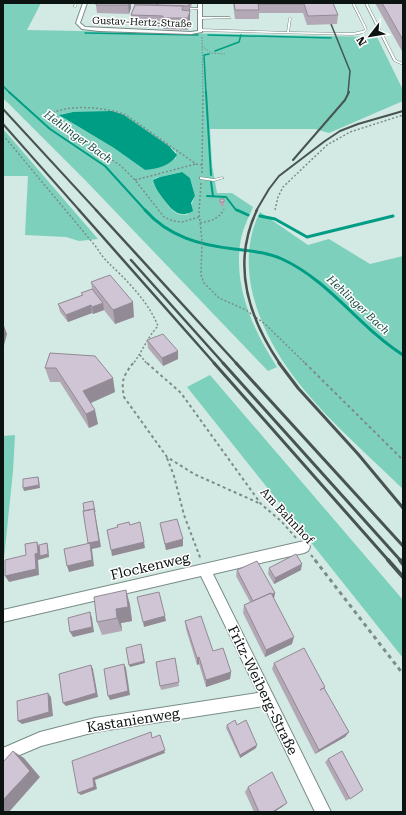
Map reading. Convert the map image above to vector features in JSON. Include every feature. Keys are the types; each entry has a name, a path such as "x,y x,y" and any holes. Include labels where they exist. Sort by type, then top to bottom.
{"street":[{"name":"Gustav-Hertz-Straße","path":"85,3 78,20 80,26 84,28 98,30 200,31 200,3"},
{"name":"Flockenweg","path":"3,616 304,547"},
{"name":"Fritz-Weiberg-Straße","path":"204,569 322,812"},
{"name":"Kastanienweg","path":"3,755 40,739 95,725 267,699"}],"lane":[{"path":"75,7 76,3"},
{"path":"200,31 353,34 363,32 366,30 365,27 353,3"},
{"path":"366,3 395,60 403,64"},
{"path":"179,8 200,9"},
{"path":"200,18 230,18"},
{"path":"288,32 290,18"},
{"path":"201,178 222,178"}],"path":[{"path":"200,31 202,46 203,110 199,217 202,240 201,275 204,283 211,291 228,303 249,312 265,324 403,460"},
{"path":"202,46 211,53 225,54"},
{"path":"196,164 122,112 108,109 68,109 55,110 47,116 51,122 84,140 112,159 135,180 164,217 170,220 183,222 199,217"},
{"path":"275,210 278,197 283,187 327,146 350,132 403,115"},
{"path":"3,135 104,258 120,274 155,317 158,326 149,336 140,355 123,376 122,386 124,396 132,409 167,457 174,476 184,515 204,569"},
{"path":"135,180 196,164 202,165"},
{"path":"200,223 217,219 222,214 224,209"},
{"name":"Am Bahnhof","path":"140,355 148,365 181,393 261,504 280,521 304,547 403,674"},
{"path":"167,457 194,474 261,504"}],"shaded area":[{"path":"3,3 41,3 27,30 377,37 403,90 403,101 329,133 315,129 210,129 212,165 217,193 232,193 253,207 241,240 239,261 240,277 243,293 254,324 277,367 268,371 87,182 3,98","holes":["73,112 124,115 169,146 176,152 176,158 169,163 145,170 114,148 67,120 61,114","181,172 190,178 195,196 187,215 174,212 159,194 153,180"]},
{"path":"112,111 124,115 169,146 177,155 171,162 163,166 145,170 114,148 59,115 73,112"},
{"path":"3,128 98,239 79,241 66,237 25,235 28,176 3,176"},
{"path":"182,172 190,178 195,196 191,203 193,211 180,214 173,210 164,200 157,190 153,180"},
{"path":"260,212 308,245 329,239 370,264 403,256 403,489 314,401 294,377 277,352 263,325 253,295 249,274 250,242 252,232"},
{"path":"210,375 403,600 403,658 187,387"},
{"path":"15,435 13,471 3,568 3,436"}],"building":[{"path":"96,3 129,3 128,5 96,5"},
{"path":"158,3 189,3 189,6 157,5"},
{"path":"234,3 333,3 338,15 308,16 304,4 258,4 259,10 235,10"},
{"path":"382,3 403,3 403,40"},
{"path":"135,5 183,6 182,10 190,11 188,18 163,18 163,16 131,15"},
{"path":"220,199 224,199 224,202 220,202"},
{"path":"110,275 133,302 113,310 91,282"},
{"path":"92,289 103,303 92,307 91,305 66,315 58,304 83,295 81,293"},
{"path":"163,334 178,351 162,358 147,340"},
{"path":"50,353 95,356 113,378 83,391 95,410 86,414 56,368 45,368"},
{"path":"38,477 39,485 23,488 23,479"},
{"path":"93,501 95,512 94,509 84,511 83,503"},
{"path":"94,509 99,541 88,543 83,511"},
{"path":"177,519 183,539 165,544 160,523"},
{"path":"129,522 130,525 140,522 144,542 111,550 107,530 118,527 117,525"},
{"path":"37,542 38,553 35,554 36,569 5,576 5,560 26,555 25,544"},
{"path":"47,543 48,554 40,556 39,545"},
{"path":"90,543 92,560 67,566 64,549"},
{"path":"296,554 302,564 275,578 269,568"},
{"path":"257,561 275,593 271,593 253,601 237,570"},
{"path":"126,590 128,607 116,609 117,618 97,622 94,597"},
{"path":"159,592 165,616 143,622 137,597"},
{"path":"271,593 294,637 266,650 244,605"},
{"path":"90,612 92,627 70,632 68,618"},
{"path":"201,616 213,651 223,648 231,672 206,680 185,621"},
{"path":"141,644 144,661 129,665 126,648"},
{"path":"304,648 325,687 320,690 324,688 349,732 319,750 274,663"},
{"path":"175,658 179,682 160,686 156,662"},
{"path":"124,664 128,691 108,696 104,669"},
{"path":"91,665 96,693 63,703 59,674"},
{"path":"48,693 49,712 18,721 17,701"},
{"path":"235,720 237,725 246,720 257,745 240,755 227,725"},
{"path":"151,732 152,738 160,735 165,750 93,778 94,787 78,793 72,761"},
{"path":"13,751 30,771 3,800 3,762"},
{"path":"342,751 363,790 350,799 328,759"},
{"path":"272,772 287,803 272,812 259,812 248,787"}],"waterway":[{"path":"85,33 198,35"},
{"path":"208,35 241,36"},
{"path":"215,51 239,42 241,36"},
{"path":"241,36 331,38"},
{"path":"206,93 204,55 209,54"},
{"name":"Hehlinger Bach","path":"3,86 9,92"},
{"name":"Hehlinger Bach","path":"9,92 50,129 105,166 146,211"},
{"path":"206,92 211,175"},
{"path":"211,182 213,196"},
{"path":"207,196 226,197 236,210 239,211"},
{"path":"237,210 248,215"},
{"name":"Hehlinger Bach","path":"146,211 164,227 186,238 209,245 271,255 299,268 315,279 387,344 403,355"},
{"path":"260,216 275,219 307,237 393,216"}],"railway":[{"path":"331,24 350,71 348,93"},
{"path":"293,160 345,100 349,92"},
{"path":"3,109 97,211"},
{"path":"256,211 269,189 279,176 325,141 340,131 358,124 403,111"},
{"path":"3,124 80,211"},
{"path":"79,210 215,364"},
{"path":"96,210 237,364"},
{"path":"257,210 249,230 245,250 244,270 247,290 259,328 280,364"},
{"path":"131,260 224,364"},
{"path":"214,363 389,561"},
{"path":"223,363 401,561"},
{"path":"236,363 403,546"},
{"path":"279,363 298,388 358,454 403,508"},
{"path":"388,560 403,577"},
{"path":"400,560 403,564"}]}
